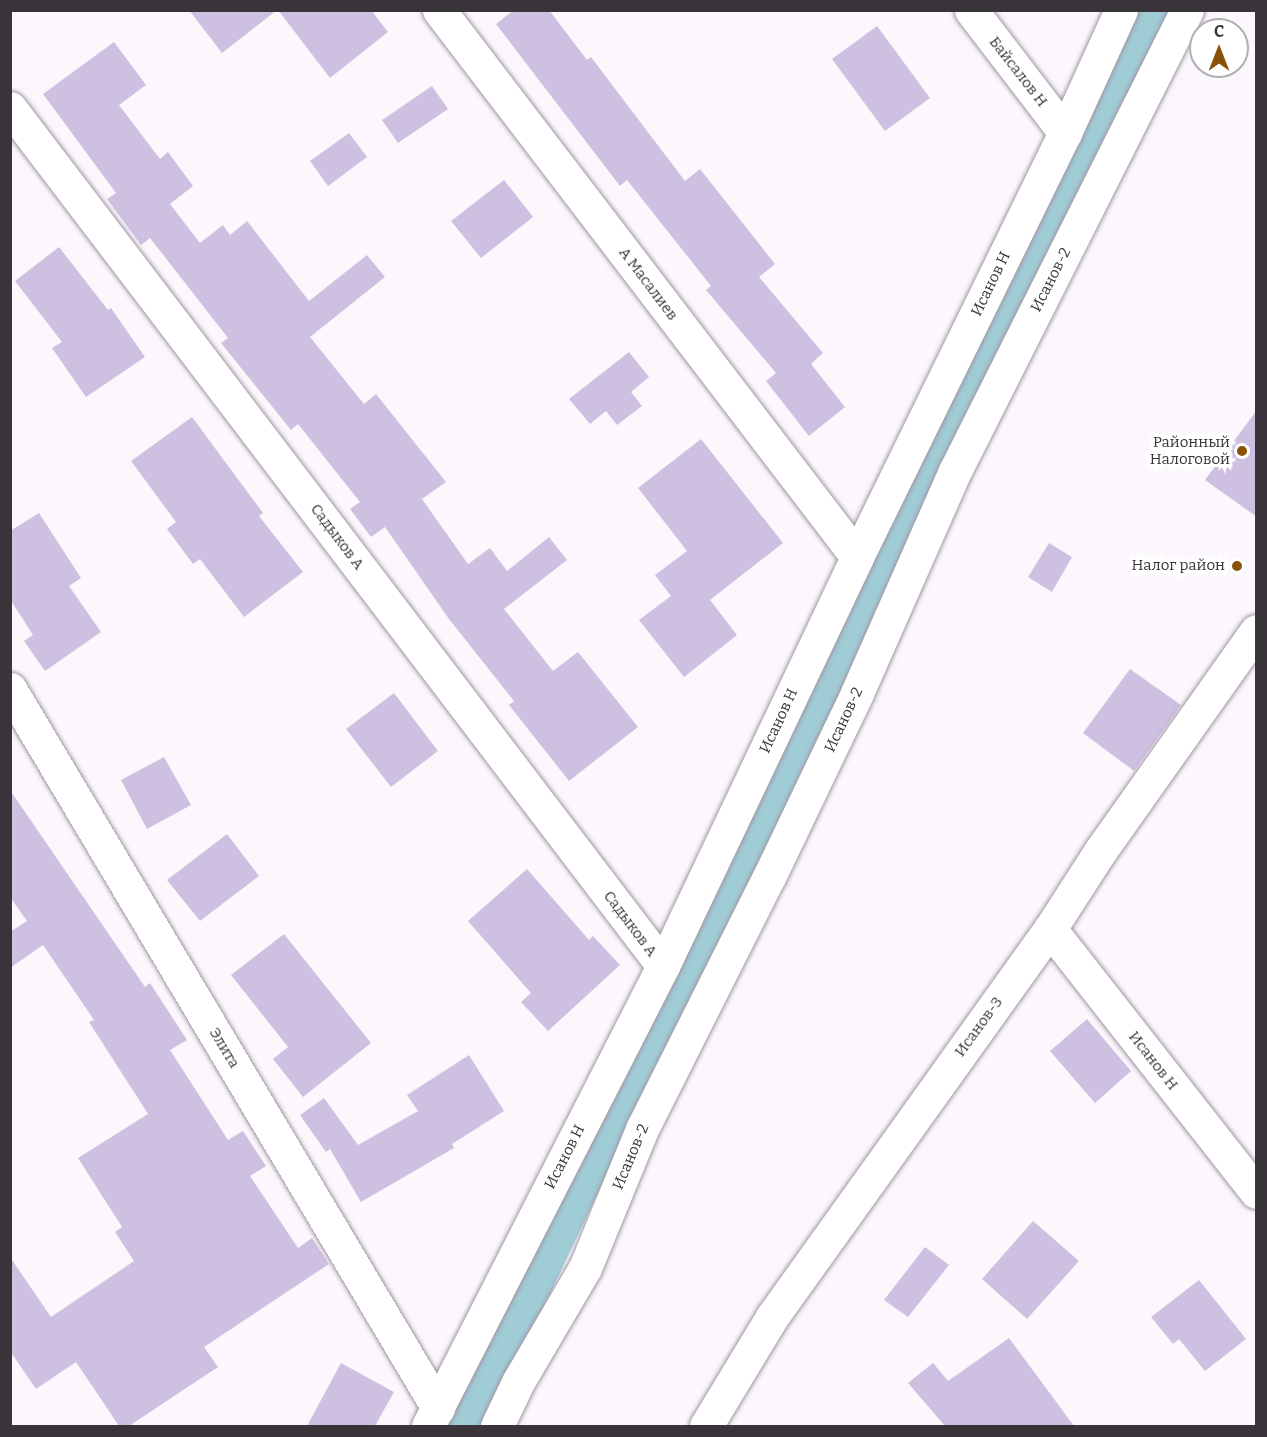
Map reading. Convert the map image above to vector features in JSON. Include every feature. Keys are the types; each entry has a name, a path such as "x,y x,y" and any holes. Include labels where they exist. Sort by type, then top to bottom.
{"street":[{"name":"А Масалиев","path":"439,10 857,557"},
{"name":"Байсалов Н","path":"971,10 1065,133"},
{"name":"Исанов Н","path":"433,1417 663,966 857,557 1065,133 1121,10"},
{"name":"Исанов-2","path":"497,1426 518,1382 585,1268 642,1129 769,878 857,693 955,471 1187,10"},
{"name":"Садыков А","path":"10,108 663,966"},
{"name":"Исанов-3","path":"706,1426 772,1317 1050,929 1101,850 1257,631"},
{"name":"Элита","path":"10,689 433,1417"},
{"name":"Исанов Н","path":"1050,929 1257,1192"}],"building":[{"path":"189,10 277,10 222,53"},
{"path":"278,10 371,10 388,32 330,78"},
{"path":"514,10 549,10 587,60 591,57 685,181 700,169 775,264 759,277 823,353 811,364 845,407 809,436 766,381 776,373 706,290 711,286 627,180 620,186 496,24"},
{"path":"877,26 930,98 885,131 832,59"},
{"path":"114,42 146,85 119,105 160,159 168,152 193,186 170,204 200,243 223,225 230,235 247,221 309,301 367,255 385,277 310,337 364,404 376,394 446,482 422,499 468,564 490,548 507,571 549,537 567,560 504,609 553,671 578,652 638,727 569,781 509,705 514,701 449,619 385,527 371,537 350,509 360,502 298,424 291,430 221,343 228,338 150,238 141,245 107,199 116,193 43,94"},
{"path":"432,86 448,109 398,143 382,120"},
{"path":"349,133 367,157 328,186 310,161"},
{"path":"504,180 533,217 481,258 451,221"},
{"path":"59,247 108,310 111,308 145,357 86,397 52,348 62,342 15,281"},
{"path":"629,352 649,377 631,392 642,406 617,425 606,411 590,424 569,399"},
{"name":"Районный Налоговой","path":"1257,410 1257,517 1205,480"},
{"path":"192,417 263,513 259,516 303,572 244,617 200,559 193,564 167,529 176,522 131,461"},
{"path":"701,439 783,543 710,600 737,635 684,677 639,620 671,596 655,575 687,551 638,488"},
{"path":"39,513 81,578 69,586 101,632 45,671 24,641 33,635 10,599 10,531"},
{"path":"1049,543 1072,557 1052,592 1028,577"},
{"path":"1130,669 1181,705 1134,771 1083,733"},
{"path":"394,693 438,751 391,787 346,729"},
{"path":"164,757 191,805 147,829 121,780"},
{"path":"10,790 145,987 150,983 187,1040 170,1050 228,1140 243,1131 266,1166 250,1176 298,1248 312,1238 329,1264 204,1347 218,1367 129,1426 119,1426 76,1362 36,1389 10,1351 10,1257 51,1317 134,1261 115,1232 122,1227 78,1158 148,1114 89,1022 94,1020 43,945 10,968 10,932 27,921 10,897"},
{"path":"227,834 259,876 200,921 167,880"},
{"path":"527,869 589,940 593,936 620,965 548,1031 521,1002 531,993 468,921"},
{"path":"284,934 371,1043 303,1097 273,1059 288,1047 231,975"},
{"path":"1087,1019 1131,1071 1095,1103 1050,1051"},
{"path":"469,1055 504,1111 452,1144 454,1148 361,1202 330,1149 326,1152 300,1115 324,1098 358,1145 418,1111 407,1095"},
{"path":"1033,1221 1079,1261 1027,1319 982,1279"},
{"path":"925,1247 949,1265 908,1317 884,1300"},
{"path":"1199,1280 1246,1339 1205,1371 1179,1339 1173,1344 1151,1317"},
{"path":"1009,1338 1074,1426 945,1426 908,1383 933,1363 948,1381"},
{"path":"341,1363 394,1392 375,1426 307,1426"}],"waterway":[{"path":"465,1426 613,1115 936,463 1152,10"}],"place":[{"name":"Районный Налоговой","path":"1242,451"},
{"name":"Налог район","path":"1237,566"}]}
